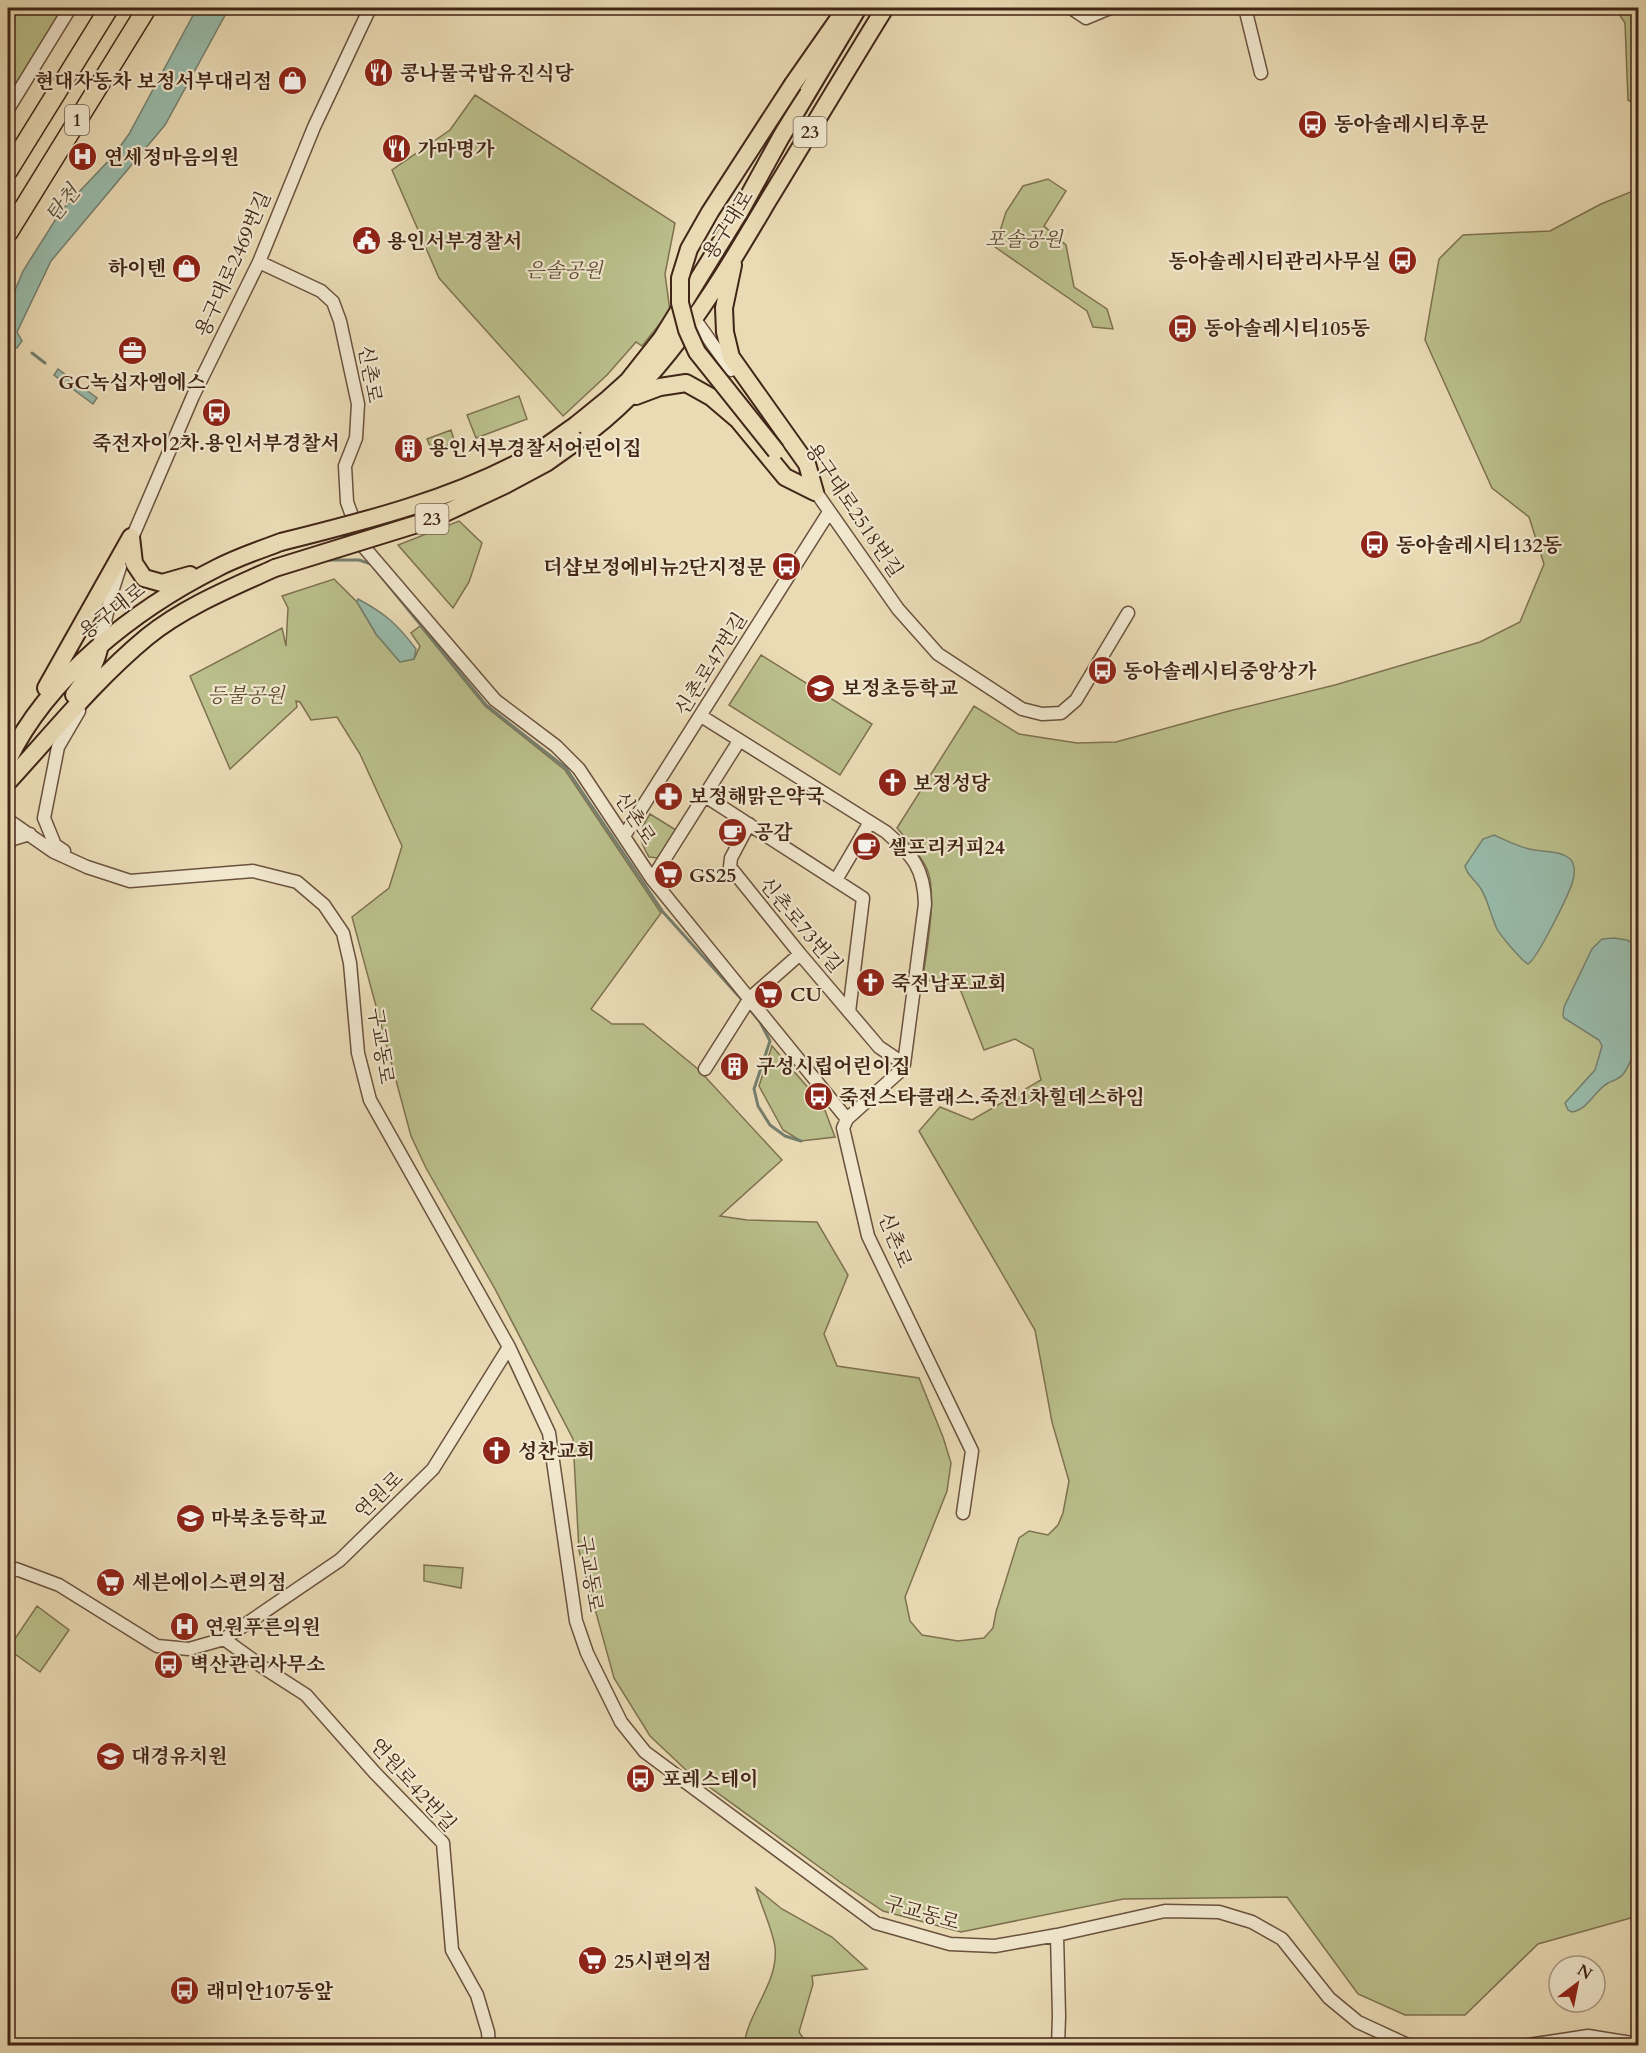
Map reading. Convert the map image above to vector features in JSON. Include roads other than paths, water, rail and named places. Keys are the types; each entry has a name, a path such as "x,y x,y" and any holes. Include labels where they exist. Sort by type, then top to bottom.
{"highway":[{"name":"1","path":"8,171 109,8"},
{"name":"1","path":"8,233 147,8"}],"main road":[{"path":"815,492 794,475 697,352 687,330 680,303 680,278 689,249 710,212 793,84 846,8"},
{"name":"용구대로","path":"577,433 628,381 662,338 742,208 781,137 858,8"},
{"name":"용구대로","path":"8,760 19,736 60,683 115,633 186,584 220,566 281,542 416,505 480,482 577,433 624,405 667,356 720,279 885,8"},
{"path":"720,279 714,276 741,230 742,208"},
{"path":"735,256 724,308 725,332 731,357 807,464 815,492"},
{"path":"649,355 657,355 657,361 623,399 624,405 660,387 686,383 711,397 738,420 784,477 815,492"},
{"name":"23","path":"8,782 98,683 148,636 194,606 275,568 430,520 546,463 577,433"},
{"path":"131,537 134,563 144,578 162,583 220,566"},
{"path":"19,736 131,537"},
{"path":"29,759 51,725 88,677 96,660 99,646"},
{"path":"8,775 57,703 83,673 99,646"}],"street":[{"path":"8,109 70,8"},
{"name":"용구대로2469번길","path":"99,646 111,592 131,537 193,396 259,262 310,137 370,8"},
{"path":"1071,8 1086,18 1110,8"},
{"path":"1245,8 1261,73"},
{"name":"신촌로","path":"259,262 321,291 333,302 340,321 358,404 356,438 345,466 347,502 363,546 495,700 556,746 579,769 652,879 847,1119 843,1128 868,1236 972,1450 963,1513"},
{"name":"용구대로2518번길","path":"683,303 798,462 815,492 898,609 938,654 1022,709 1042,714 1061,713 1076,700 1128,613"},
{"name":"신촌로47번길","path":"624,836 829,512"},
{"path":"87,695 58,747 44,818 55,845 87,867"},
{"path":"701,717 870,822 905,849 917,865 925,885 925,904 904,1064 898,1073 847,1119"},
{"path":"652,879 739,741"},
{"path":"705,796 863,898 849,1012"},
{"name":"구교동로","path":"8,820 54,852 87,867 130,881 253,871 297,882 324,905 343,933 350,963 358,1053 370,1100 509,1347 549,1433 576,1621 587,1653 621,1722 645,1752 876,1923 950,1944 995,1946 1165,1911 1219,1912 1252,1922 1282,1939 1329,1998 1358,2022 1410,2046"},
{"path":"836,880 870,822"},
{"name":"신촌로73번길","path":"749,824 731,858 730,867 879,1047 904,1064"},
{"path":"8,844 13,839 30,834"},
{"path":"705,1069 750,998 800,954"},
{"name":"연원로","path":"8,1570 16,1569 59,1585 157,1646 189,1649 224,1639 340,1560 433,1469 509,1347"},
{"name":"연원로42번길","path":"224,1639 306,1695 375,1773 443,1843 452,1950 477,1995 488,2032 489,2046"},
{"path":"1057,1935 1058,2046"},
{"path":"1522,2046 1588,2036 1638,2044"}],"waterway":[{"path":"32,353 45,363"},
{"path":"327,560 359,560 371,564"},
{"path":"375,569 486,705 566,768 663,912 744,1002"},
{"path":"748,1007 760,1022 770,1041 754,1089 758,1106 770,1125 785,1136 801,1141"}],"place":[{"name":"콩나물국밥유진식당","path":"379,73"},
{"name":"현대자동차 보정서부대리점","path":"293,81"},
{"name":"동아솔레시티후문","path":"1313,124"},
{"name":"가마명가","path":"396,149"},
{"name":"연세정마음의원","path":"83,157"},
{"name":"용인서부경찰서","path":"366,241"},
{"name":"동아솔레시티관리사무실","path":"1402,261"},
{"name":"하이텐","path":"187,268"},
{"name":"동아솔레시티105동","path":"1183,328"},
{"name":"GC녹십자엠에스","path":"132,351"},
{"name":"죽전자이2차.용인서부경찰서","path":"216,413"},
{"name":"용인서부경찰서어린이집","path":"408,448"},
{"name":"동아솔레시티132동","path":"1375,545"},
{"name":"더샵보정에비뉴2단지정문","path":"787,567"},
{"name":"동아솔레시티중앙상가","path":"1102,671"},
{"name":"보정초등학교","path":"821,688"},
{"name":"보정성당","path":"892,783"},
{"name":"보정해맑은약국","path":"668,796"},
{"name":"공감","path":"733,832"},
{"name":"셀프리커피24","path":"867,847"},
{"name":"GS25","path":"668,875"},
{"name":"죽전남포교회","path":"870,983"},
{"name":"CU","path":"769,994"},
{"name":"구성시립어린이집","path":"735,1066"},
{"name":"죽전스타클래스.죽전1차힐데스하임","path":"818,1097"},
{"name":"성찬교회","path":"497,1451"},
{"name":"마북초등학교","path":"190,1518"},
{"name":"세븐에이스편의점","path":"111,1582"},
{"name":"연원푸른의원","path":"184,1627"},
{"name":"벽산관리사무소","path":"169,1664"},
{"name":"대경유치원","path":"110,1756"},
{"name":"포레스테이","path":"641,1779"},
{"name":"25시편의점","path":"593,1961"},
{"name":"래미안107동앞","path":"185,1991"}],"water label":[{"name":"탄천","path":"63,204"}],"park label":[{"name":"포솔공원","path":"1024,239"},
{"name":"은솔공원","path":"564,270"},
{"name":"등불공원","path":"246,695"}]}
